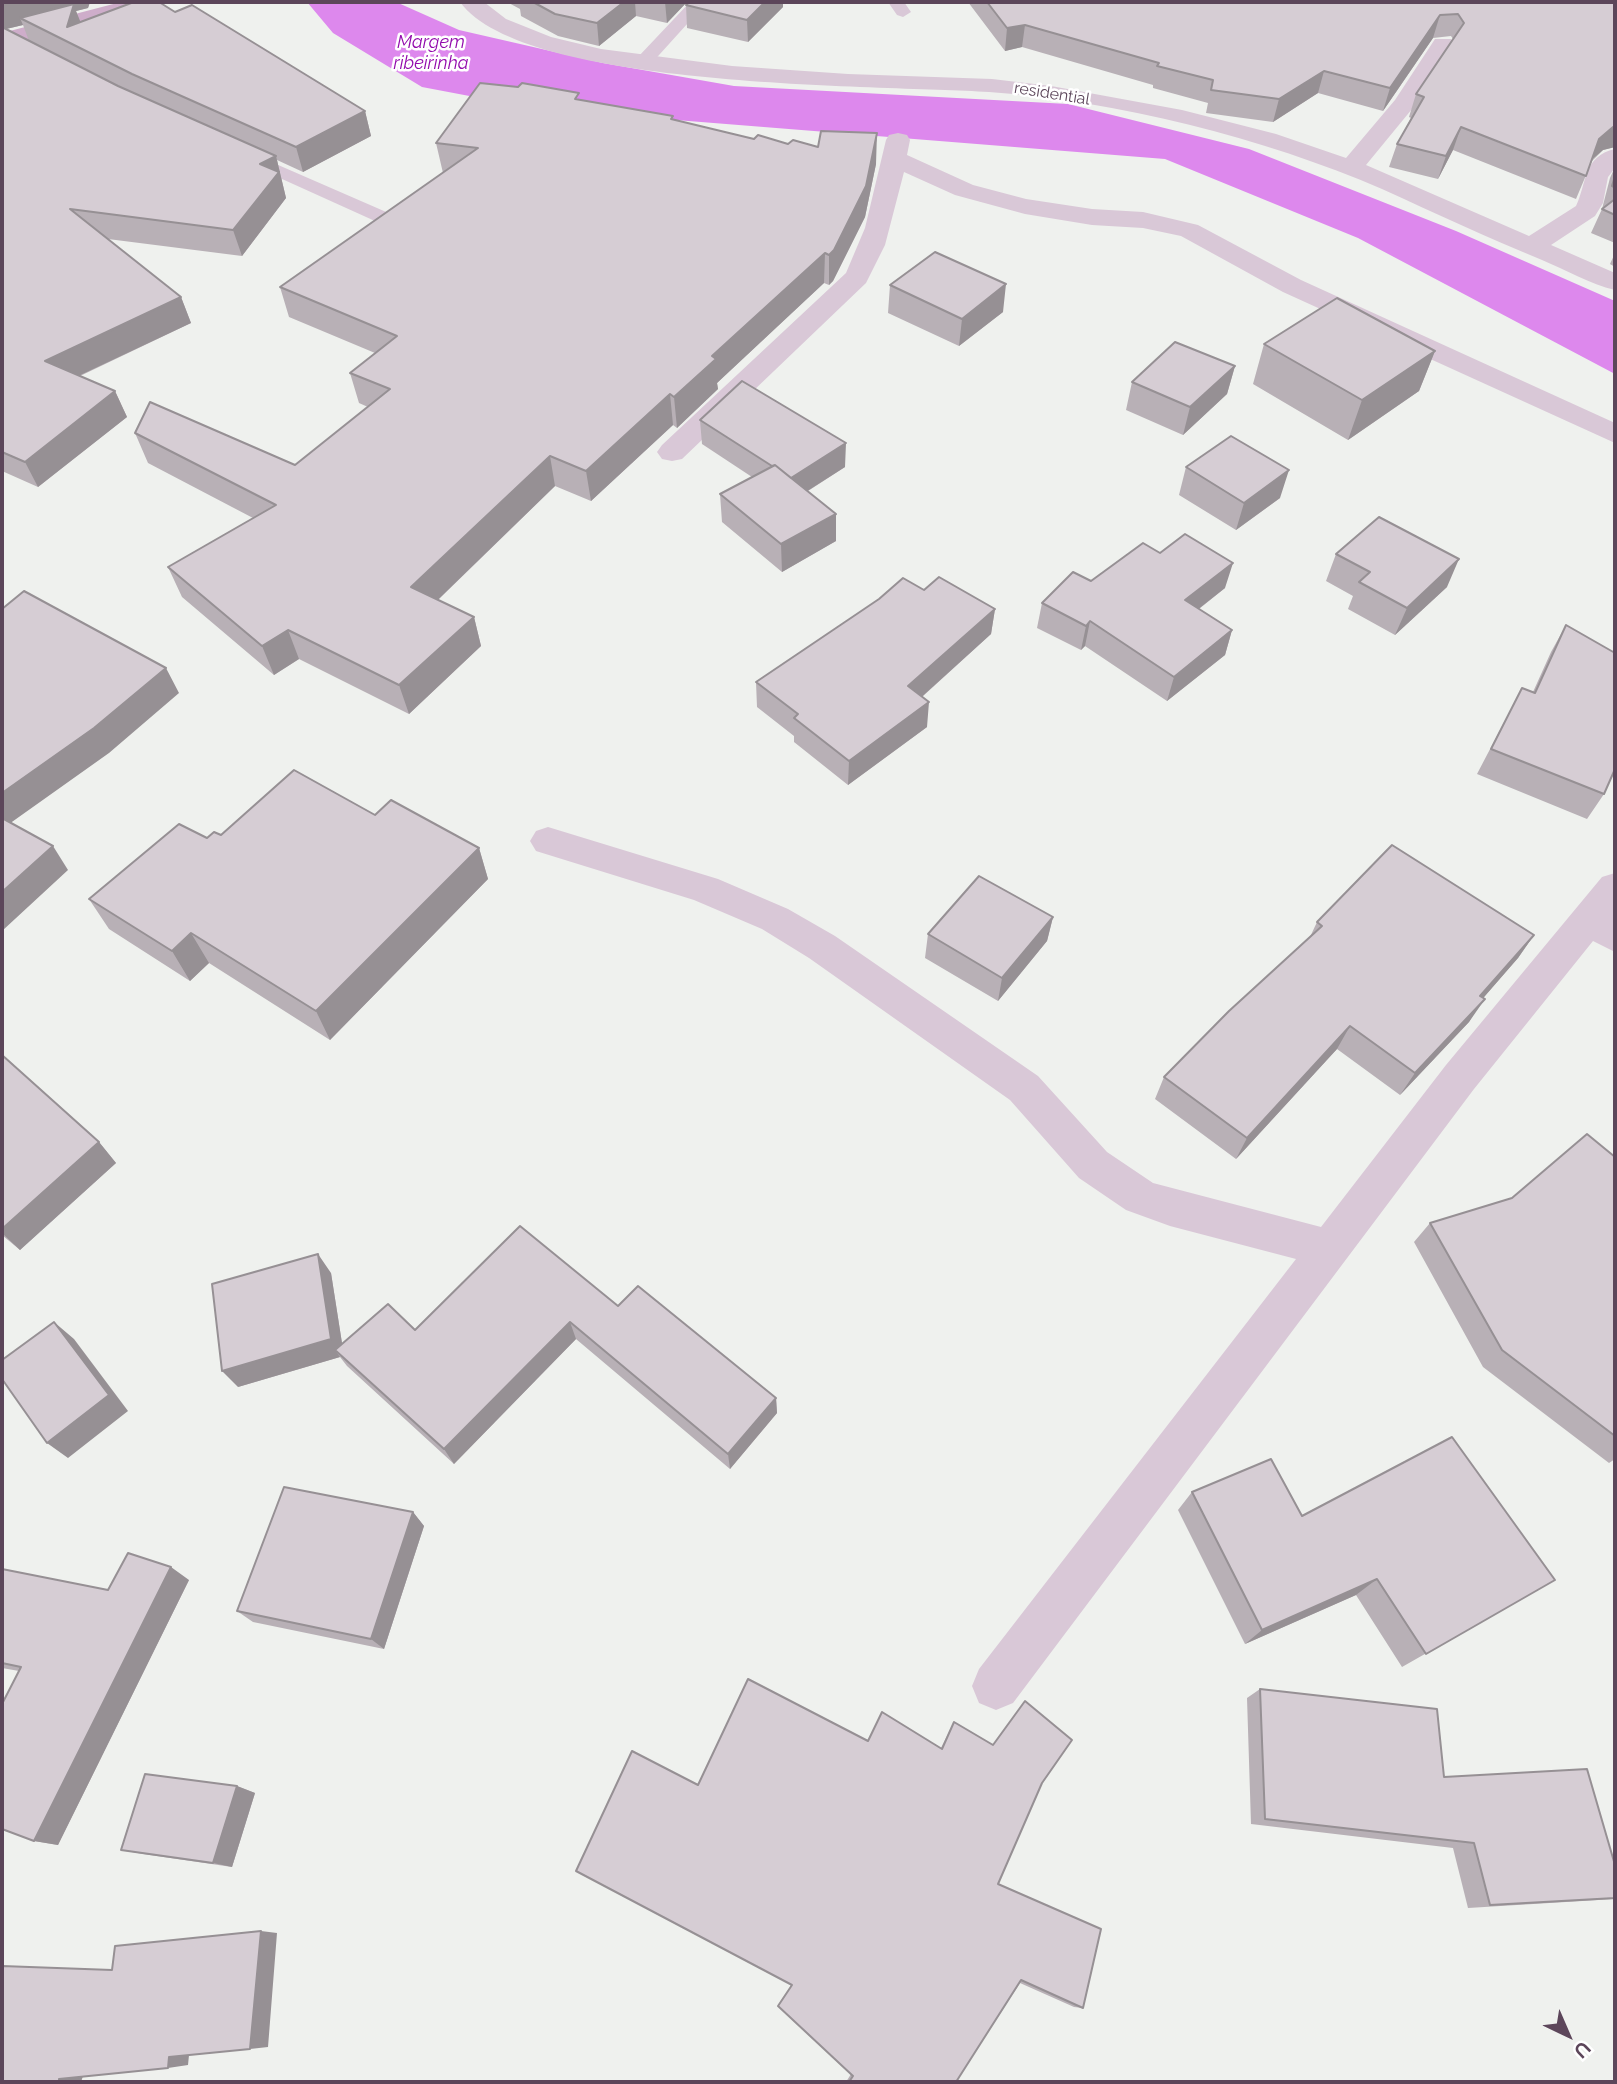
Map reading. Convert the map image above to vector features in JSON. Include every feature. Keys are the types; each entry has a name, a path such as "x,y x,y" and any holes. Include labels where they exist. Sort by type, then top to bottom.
{"main road":[{"path":"3,39 145,2"}],"street":[{"name":"residential","path":"471,2 478,11 495,23 546,43 645,61 762,78 1005,87 1143,108 1265,139 1351,168 1615,282"},
{"path":"1351,168 1404,104 1443,44"},
{"path":"672,452 858,277 866,264 896,149 930,177 964,190 1025,206 1093,217 1143,220 1189,230 1292,286 1615,435"},
{"path":"1532,246 1586,211 1590,205 1594,176 1615,156"},
{"path":"548,841 736,900 787,926 1024,1088 1093,1165 1140,1197 1330,1248"},
{"path":"996,1686 1460,1077 1602,928 1615,887"}],"lane":[{"path":"645,61 699,2"},
{"path":"3,39 28,51"},
{"path":"230,149 393,222"}],"water":[{"name":"Margem ribeirinha","path":"307,2 396,2 459,30 603,63 734,86 1068,104 1249,149 1456,231 1615,301 1615,374 1358,238 1165,159 538,109 422,87 333,33"}],"building":[{"path":"134,2 159,2 175,12 192,5 365,111 296,147 132,74 20,18 74,4 67,27"},
{"path":"533,2 624,2 597,23 555,14"},
{"path":"689,2 765,2 747,20 686,5"},
{"path":"987,2 1615,2 1615,127 1599,139 1586,176 1461,127 1446,156 1397,144 1424,97 1416,94 1464,23 1458,14 1440,15 1390,88 1324,71 1279,99 1211,90 1213,80 1157,66 1159,63 1025,25 1007,28"},
{"path":"2,27 118,86 276,156 260,164 279,172 233,230 70,209 181,297 45,361 115,391 25,462 2,452"},
{"path":"480,83 518,87 522,83 579,93 575,99 673,116 671,119 754,139 758,135 788,144 793,140 818,147 821,131 877,133 866,186 829,255 825,253 712,356 716,359 674,397 670,394 586,471 550,456 411,587 474,617 399,685 288,630 262,646 168,567 276,505 135,433 150,402 295,465 390,389 350,373 397,336 280,287 478,148 436,143"},
{"path":"1615,199 1615,215 1602,209"},
{"path":"935,252 1006,284 962,319 890,285"},
{"path":"1337,298 1435,351 1362,400 1264,344"},
{"path":"1175,342 1235,366 1190,407 1132,382"},
{"path":"742,381 846,443 791,478 775,465 772,466 700,420"},
{"path":"1231,436 1289,470 1244,503 1186,467"},
{"path":"775,465 836,514 781,544 720,494"},
{"path":"1379,517 1459,559 1407,608 1359,582 1370,572 1336,554"},
{"path":"1185,534 1233,563 1185,600 1232,630 1174,677 1090,621 1086,626 1042,603 1073,572 1091,581 1143,543 1160,553"},
{"path":"939,577 995,609 908,686 929,702 849,761 794,718 798,714 756,682 879,599 903,578 924,590"},
{"path":"24,591 166,668 94,728 2,793 2,609"},
{"path":"1566,625 1615,653 1615,769 1604,794 1491,749 1522,688 1535,693"},
{"path":"294,770 375,815 391,800 479,848 316,1011 191,933 172,951 89,899 179,824 207,838 214,832 221,835"},
{"path":"2,818 53,846 2,892"},
{"path":"1392,845 1534,935 1480,996 1485,999 1415,1073 1350,1026 1247,1138 1164,1077 1229,1011 1322,926 1317,922"},
{"path":"979,876 1053,917 1002,978 928,934"},
{"path":"2,1055 99,1142 2,1229"},
{"path":"1587,1134 1615,1157 1615,1436 1502,1350 1430,1223 1512,1198"},
{"path":"520,1226 618,1306 638,1286 776,1398 728,1454 570,1322 444,1449 335,1350 388,1304 415,1330"},
{"path":"318,1254 331,1339 222,1371 212,1284"},
{"path":"54,1322 109,1395 47,1443 2,1379 2,1360"},
{"path":"1452,1437 1555,1580 1426,1654 1377,1579 1262,1630 1192,1492 1271,1459 1302,1516"},
{"path":"284,1487 413,1512 371,1639 237,1611"},
{"path":"128,1553 171,1567 34,1841 2,1829 2,1704 21,1667 2,1663 2,1569 108,1590"},
{"path":"748,1679 868,1741 882,1712 942,1749 954,1722 993,1745 1025,1701 1072,1740 1042,1783 998,1884 1101,1929 1083,2008 1021,1980 956,2082 849,2082 853,2076 778,2006 792,1985 576,1871 632,1751 698,1785"},
{"path":"1260,1689 1437,1709 1444,1777 1587,1769 1615,1865 1615,1898 1490,1905 1474,1843 1265,1819"},
{"path":"145,1774 237,1786 213,1863 121,1850"},
{"path":"261,1931 250,2049 169,2057 168,2068 59,2079 59,2082 2,2082 2,1966 112,1970 115,1946"}]}
